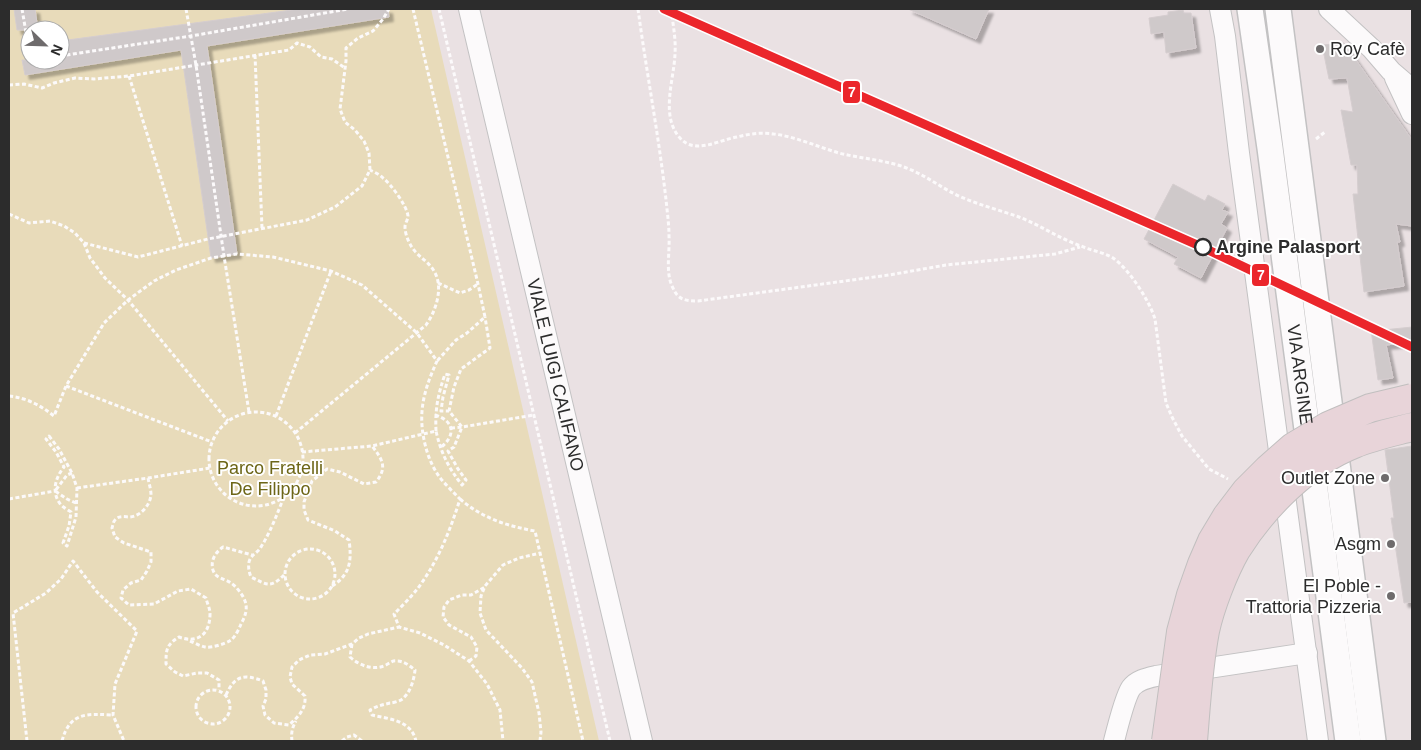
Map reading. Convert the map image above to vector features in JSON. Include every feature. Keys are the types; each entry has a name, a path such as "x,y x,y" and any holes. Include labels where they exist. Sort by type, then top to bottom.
{"highway":[{"path":"1166,741 1181,632 1191,595 1212,541 1227,516 1251,486 1293,446 1328,426 1370,408 1412,398"},
{"path":"1192,741 1205,630 1217,591 1236,551 1254,523 1284,491 1326,458 1353,444 1412,427"}],"street":[{"name":"VIALE LUIGI CALIFANO","path":"469,9 642,741"},
{"name":"VIA ARGINE","path":"1220,9 1318,741"},
{"name":"VIA ARGINE","path":"1250,9 1348,741"},
{"name":"VIA ARGINE","path":"1278,9 1373,741"},
{"path":"1329,9 1412,89"},
{"path":"1392,71 1412,114"},
{"path":"1114,741 1131,688 1142,680 1156,676 1307,652"}],"path":[{"path":"186,9 249,412"},
{"path":"70,54 348,9"},
{"path":"84,243 138,257 262,228 307,220 335,207 362,186 370,170 369,153 364,141 345,122 340,109 346,48 358,38 373,31 389,9"},
{"path":"413,9 478,284 490,348 461,369 454,387 449,411"},
{"path":"439,9 610,741"},
{"path":"638,9 667,209 669,279 673,290 685,301 698,301 842,282 946,266 1055,254 1081,246"},
{"path":"671,9 675,52 670,111 674,127 679,137 685,143 703,146 735,137 774,134 840,153 908,168 953,194 994,210 1019,217 1081,246 1113,258 1125,268 1151,306 1156,319 1166,402 1172,417 1182,436 1209,469 1229,480"},
{"path":"9,85 24,84 42,88 75,78 94,79 129,76 289,50 297,44 310,47 321,57 332,59 345,68"},
{"path":"255,55 262,228"},
{"path":"129,76 182,246"},
{"path":"295,433 417,333 432,317 438,294 438,283 434,271 410,244 404,226 408,217 398,197 382,176 370,170"},
{"path":"9,214 29,223 50,222 64,226 75,233 84,243 90,258 105,278 128,300 228,421"},
{"path":"9,396 42,406 54,416 66,386 104,323 128,300 154,281 176,270 211,258 237,254 274,257 331,271 362,286 417,333 437,362"},
{"path":"276,416 331,271"},
{"path":"438,283 460,293 478,284"},
{"path":"485,318 456,340 437,362 428,382 421,412 422,434 429,459 440,478 468,506 491,519 535,531 583,741"},
{"path":"449,411 441,411 449,375 445,374 438,395 435,414 436,431 440,448 449,469 462,485 466,480 448,451 454,447 462,427"},
{"path":"66,386 212,442"},
{"path":"449,411 462,427"},
{"path":"249,412 263,412 276,416 287,423 300,442 302,465 299,477 284,497 270,504 254,506 239,503 225,494 215,482 210,468 209,455 212,442 218,430 238,415 249,412"},
{"path":"435,414 443,417 452,428 447,443 440,448"},
{"path":"452,428 534,415"},
{"path":"302,452 372,446 436,431"},
{"path":"49,436 59,449 72,473 77,488 76,517 68,546 64,544 71,512 61,504 55,491 57,476 64,466 46,439 49,436"},
{"path":"332,586 335,579 333,563 321,551 313,549 305,549 291,558 285,574 287,582 290,589 304,598 320,597 340,581 350,564 349,540 335,531 308,520 304,510 304,502 312,481 326,469 340,472 364,484 376,482 382,476 384,466 372,446"},
{"path":"77,488 210,468"},
{"path":"9,499 55,491 68,475 72,473"},
{"path":"148,478 151,494 146,506 140,514 131,517 123,516 115,520 112,528 115,537 124,543 151,552 151,562 148,571 141,580 132,583 123,590 121,598 129,604 154,604 178,591 191,590 206,598 210,612 207,628 196,640 188,640"},
{"path":"55,491 71,502 76,503"},
{"path":"284,497 275,522 260,550 252,556 249,562 250,577 268,585 276,583 285,574"},
{"path":"399,627 394,614 418,588 440,553 451,528 460,499"},
{"path":"219,690 219,680 207,673 183,676 175,672 166,664 166,653 170,642 179,637 206,647 215,646 232,639 243,621 246,611 245,602 235,586 218,578 213,572 213,560 216,552 223,547 252,556"},
{"path":"540,553 503,564 486,586 481,596 480,613 486,630 522,668 532,682 539,713 540,741"},
{"path":"27,741 13,613 46,593 61,579 73,561 97,592 138,631 115,684 114,715 124,741"},
{"path":"469,661 476,656 477,647 471,637 449,625 443,617 444,607 449,600 462,595 471,595 486,586"},
{"path":"292,741 292,727 306,703 305,696 292,684 290,678 292,667 299,660 310,655 325,654 352,644 368,634 399,627 420,633 469,661 487,684 500,710 503,741"},
{"path":"352,644 350,657 366,667 385,666 398,660 415,670 411,686 402,700 377,706 370,710 372,715 400,721 410,728 416,741"},
{"path":"226,695 230,685 238,678 250,676 264,681 266,699 263,706 265,715 274,722 289,725 299,716"},
{"path":"213,689 219,690 226,695 230,700 231,706 230,712 224,721 212,724 202,720 196,710 198,698 207,690 213,689"},
{"path":"62,741 64,733 72,722 85,714 114,715"},
{"path":"342,741 347,737 354,736 362,741"}],"green space":[{"name":"Parco Fratelli De Filippo","path":"9,9 431,9 599,741 9,741"}],"building":[{"path":"14,9 35,9 37,20 20,20 20,30 17,30"},
{"path":"299,9 388,9 389,17 207,46 237,254 211,258 181,50 70,68 70,40"},
{"path":"908,9 989,9 976,39"},
{"path":"1183,10 1184,13 1191,13 1196,48 1166,53 1164,32 1151,34 1149,18"},
{"path":"1344,43 1412,140 1412,226 1396,224 1400,242 1397,242 1404,286 1364,292 1353,194 1358,194 1357,165 1351,165 1341,110 1353,112 1347,78 1329,79 1322,45"},
{"path":"24,70 56,70 25,75"},
{"path":"1173,184 1205,201 1208,195 1225,204 1222,210 1228,212 1221,224 1227,228 1201,278 1174,264 1178,257 1144,239"},
{"path":"1412,327 1412,342 1386,345 1393,378 1378,380 1371,330"},
{"path":"1412,446 1412,602 1404,603 1391,518 1394,518 1385,450"}],"transit line":[{"name":"7","path":"664,9 1202,247 1412,347"}],"place":[{"name":"Roy Cafè","path":"1320,49"},
{"name":"Argine Palasport","path":"1203,247"},
{"name":"Outlet Zone","path":"1385,478"},
{"name":"Asgm","path":"1391,544"},
{"name":"El Poble - Trattoria Pizzeria","path":"1391,596"}]}
